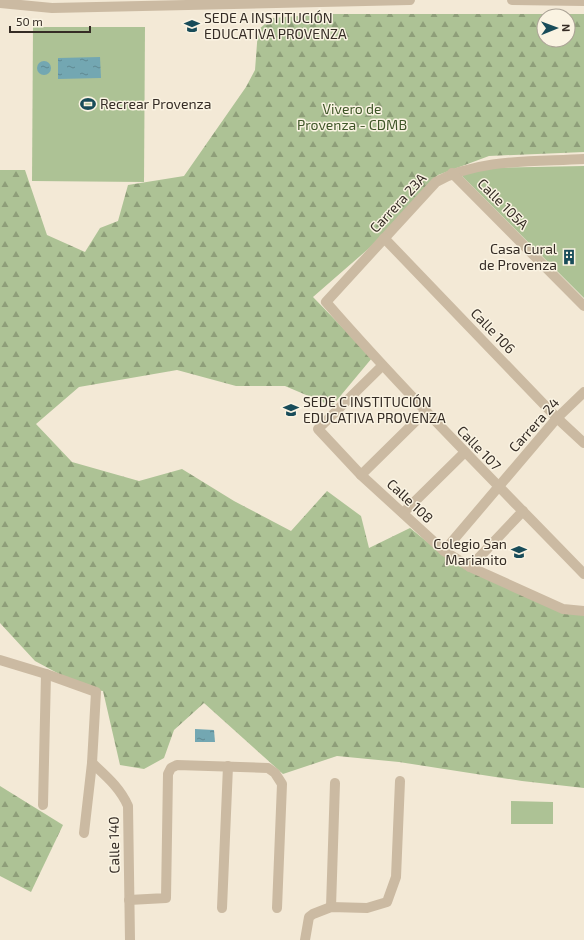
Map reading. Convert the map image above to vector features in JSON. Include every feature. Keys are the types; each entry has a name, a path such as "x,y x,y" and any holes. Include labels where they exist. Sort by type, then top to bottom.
{"street":[{"path":"0,2 52,4 410,0"},
{"path":"512,0 584,1"},
{"name":"Carrera 23A","path":"326,302 436,182 452,173 487,165 584,159"},
{"name":"Calle 105A","path":"452,173 584,306"},
{"name":"Calle 106","path":"384,238 557,418 584,443"},
{"name":"Calle 107","path":"326,302 425,412 584,574"},
{"name":"Calle 108","path":"382,366 318,429 361,475 444,551 470,567 563,609 584,611"},
{"name":"Carrera 24","path":"444,551 557,418 584,392"},
{"path":"361,475 425,412"},
{"path":"403,513 465,452"},
{"path":"470,567 523,511"},
{"path":"0,660 46,674 96,692 92,763 84,833"},
{"path":"43,805 46,674"},
{"name":"Calle 140","path":"92,763 111,780 122,793 128,806 130,940"},
{"path":"129,900 166,898 168,774 171,768 177,765 268,768 275,773 282,784 277,908"},
{"path":"222,908 228,766"},
{"path":"305,940 309,917 331,907 367,908 387,902 396,877 400,781"},
{"path":"331,907 335,783"}],"green space":[{"name":"Vivero de Provenza - CDMB","path":"325,14 536,14 536,48 576,48 576,14 584,14 584,152 489,156 438,175 375,243 313,297 372,358 332,406 285,386 236,386 177,370 79,387 36,424 72,462 139,481 182,469 234,501 291,531 327,491 361,516 369,548 410,528 441,553 584,614 584,788 522,781 399,762 337,756 283,774 204,703 174,730 164,758 144,769 120,765 103,691 87,689 35,661 0,623 0,170 25,170 47,235 85,252 100,228 118,221 128,185 184,176 246,87 255,70 258,30 272,18"},
{"name":"Recrear Provenza","path":"33,27 145,27 144,182 32,181"},
{"path":"584,166 584,298 459,173 489,168"},
{"path":"0,786 63,825 31,892 0,876"},
{"path":"511,801 553,802 553,824 511,824"}],"water":[{"name":"Recrear Provenza","path":"100,57 101,78 58,79 58,58"},
{"path":"41,61 47,61 51,65 51,71 47,75 41,75 37,71 37,65"},
{"path":"195,729 214,730 215,742 195,742"}],"place":[{"name":"SEDE A INSTITUCIÓN EDUCATIVA PROVENZA","path":"192,26"},
{"name":"Recrear Provenza","path":"88,104"},
{"name":"Casa Cural de Provenza","path":"569,257"},
{"name":"SEDE C INSTITUCIÓN EDUCATIVA PROVENZA","path":"291,410"},
{"name":"Colegio San Marianito","path":"519,552"}]}
